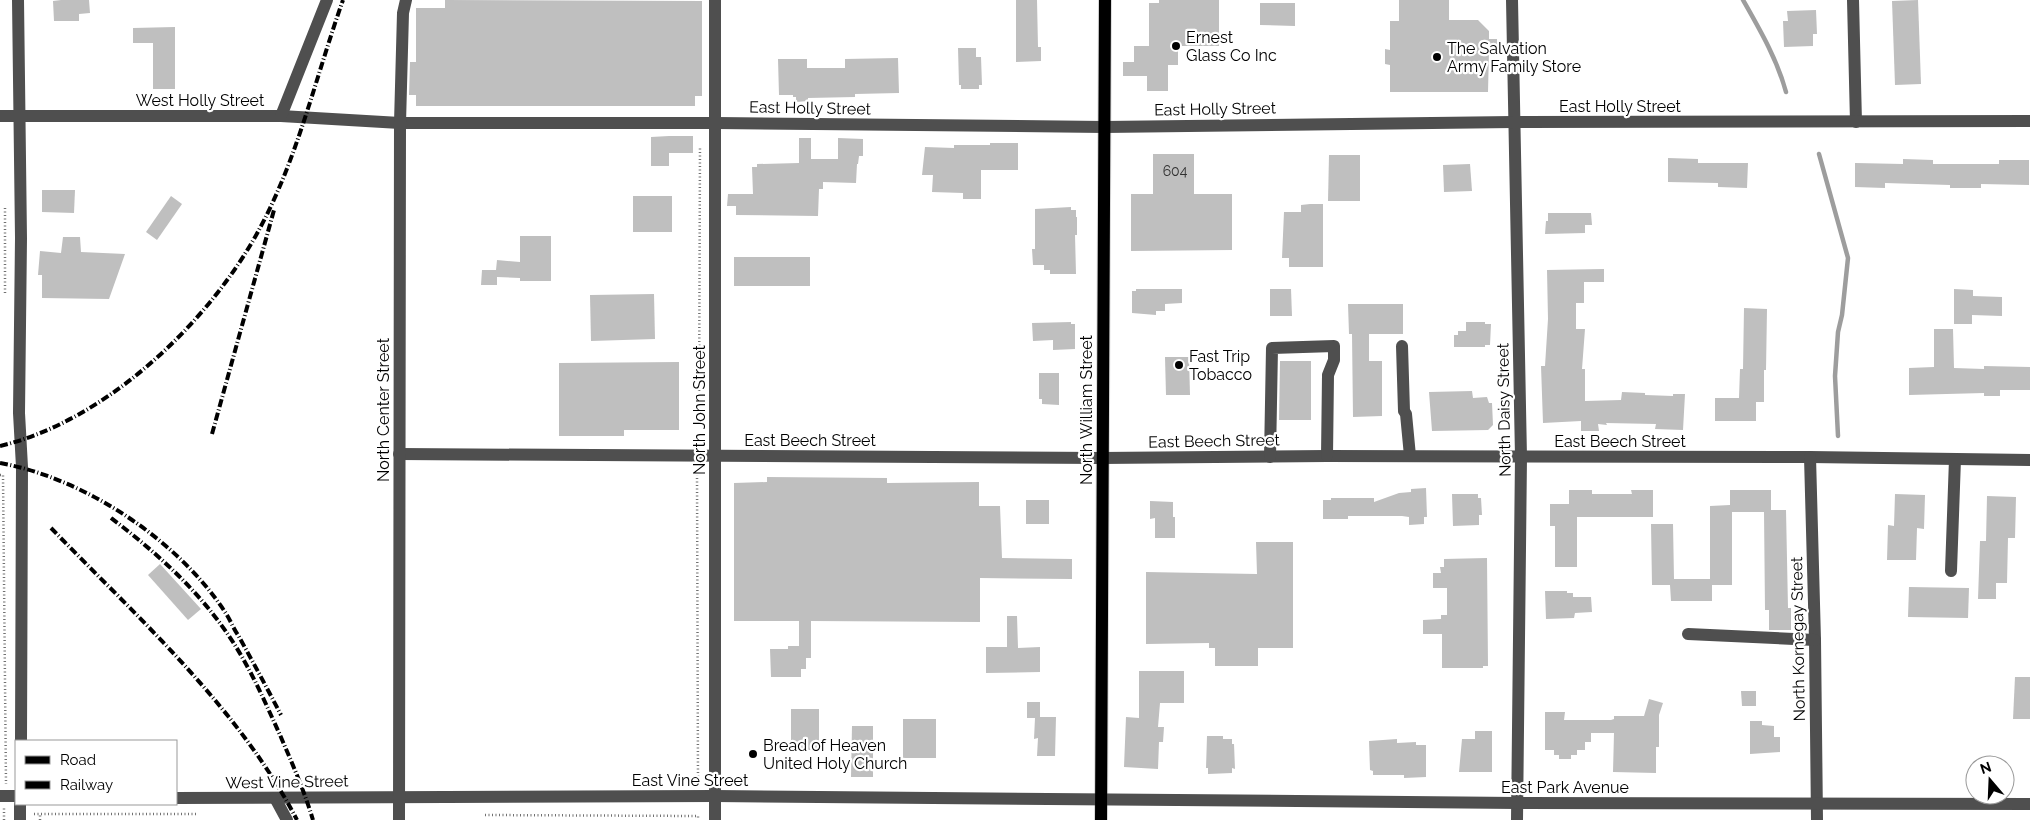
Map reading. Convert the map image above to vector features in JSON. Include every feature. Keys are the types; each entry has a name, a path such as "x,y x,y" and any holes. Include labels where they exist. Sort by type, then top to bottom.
{"main road":[{"name":"North William Street","path":"1101,820 1105,0"}],"street":[{"path":"18,0 20,117 18,413 22,467 21,740"},
{"path":"281,116 327,0"},
{"name":"North Center Street","path":"399,820 400,124 403,13 406,0"},
{"name":"North John Street","path":"715,820 716,0"},
{"name":"North Daisy Street","path":"1512,0 1513,122 1522,457 1517,820"},
{"path":"1853,0 1856,122"},
{"name":"West Holly Street","path":"0,116 281,116 400,124"},
{"name":"East Holly Street","path":"400,124 716,123 1104,127 1513,122 2030,121"},
{"path":"1270,457 1272,348 1334,346 1334,360 1328,375 1327,456"},
{"path":"1402,346 1404,411 1406,414 1410,456"},
{"name":"East Beech Street","path":"399,454 1102,458 1327,456 1810,457 2030,460"},
{"name":"North Kornegay Street","path":"1810,457 1818,820"},
{"path":"1951,571 1955,459"},
{"path":"1688,634 1815,640"},
{"name":"East Vine Street","path":"399,797 715,796 1101,800"},
{"name":"West Vine Street","path":"178,798 399,797"},
{"path":"275,798 287,820"},
{"name":"East Park Avenue","path":"1101,800 2030,804"},
{"path":"20,805 20,820"}],"path":[{"path":"698,419 700,145"},
{"path":"5,296 6,201"},
{"path":"697,470 698,783"},
{"path":"0,475 3,475 2,814 4,820"},
{"path":"34,814 198,814"},
{"path":"40,814 40,820"},
{"path":"485,815 698,816 698,820"}],"building":[{"path":"89,0 90,13 79,14 79,21 54,21 53,1"},
{"path":"445,0 702,1 702,96 695,96 695,106 416,106 416,95 409,95 410,62 416,62 416,8 445,8"},
{"path":"1016,0 1037,0 1038,47 1041,47 1041,61 1016,62"},
{"name":"Ernest Glass Co Inc","path":"1159,0 1219,0 1219,46 1178,46 1178,65 1168,65 1168,91 1147,91 1147,76 1123,76 1123,62 1134,62 1134,46 1149,46 1149,3 1159,3"},
{"name":"The Salvation Army Family Store","path":"1399,0 1449,0 1449,20 1478,20 1489,31 1489,39 1497,39 1497,51 1489,51 1488,92 1390,92 1390,65 1385,64 1385,49 1390,50 1390,21 1399,21"},
{"path":"1918,0 1921,84 1895,85 1892,1"},
{"path":"1260,3 1295,3 1295,26 1260,25"},
{"path":"1816,10 1817,34 1813,34 1813,46 1784,47 1783,21 1788,21 1787,11"},
{"path":"175,27 175,89 153,89 153,43 133,43 133,28"},
{"path":"958,48 976,48 976,57 981,57 982,85 979,85 979,89 961,89 961,85 959,85"},
{"path":"898,58 899,93 855,94 855,97 808,98 808,101 796,102 796,97 793,97 793,95 779,95 778,59 807,59 807,68 845,68 845,59"},
{"path":"693,136 693,153 669,153 669,166 651,166 651,137"},
{"path":"799,138 811,138 811,159 838,159 838,138 863,139 863,156 859,156 856,183 823,182 823,189 819,189 818,216 736,215 736,206 727,206 728,194 753,194 752,167 757,167 757,164 799,163"},
{"path":"990,143 1018,143 1018,170 981,170 981,199 963,199 963,193 932,192 933,175 922,175 925,147 954,148 954,145 990,145"},
{"path":"1153,154 1194,154 1194,194 1232,194 1232,250 1131,251 1131,194 1153,194"},
{"path":"1329,155 1360,155 1360,201 1328,201"},
{"path":"1668,158 1698,159 1698,163 1748,163 1747,188 1718,187 1718,183 1668,182"},
{"path":"1903,159 1933,160 1933,164 1999,164 1999,160 2029,160 2029,185 1981,184 1981,188 1950,188 1950,185 1885,183 1885,188 1855,187 1855,163 1903,164"},
{"path":"1470,164 1472,191 1444,192 1443,165"},
{"path":"42,190 75,190 74,213 42,212"},
{"path":"171,196 182,204 157,240 146,232"},
{"path":"633,196 672,196 672,232 633,232"},
{"path":"1323,204 1323,267 1289,267 1289,258 1282,258 1284,212 1301,212 1301,205"},
{"path":"1071,207 1071,210 1076,210 1077,217 1077,235 1075,235 1076,274 1050,274 1050,270 1044,270 1044,265 1033,265 1032,249 1035,249 1035,209"},
{"path":"1548,213 1591,213 1592,225 1585,225 1585,233 1545,234"},
{"path":"520,236 551,236 551,281 520,281 520,278 497,277 497,285 481,285 482,270 496,270 497,260 520,262"},
{"path":"63,237 80,237 81,252 125,254 109,299 42,298 42,275 38,275 40,251 61,253"},
{"path":"734,257 810,257 810,286 734,286"},
{"path":"1604,269 1604,282 1584,282 1584,303 1576,303 1576,329 1585,329 1582,369 1585,369 1585,401 1621,400 1622,392 1673,396 1673,394 1685,394 1683,430 1655,429 1656,424 1606,423 1607,425 1598,424 1599,431 1581,431 1581,421 1543,423 1541,366 1545,366 1548,319 1547,270"},
{"path":"1136,289 1182,289 1182,303 1165,304 1165,311 1156,311 1156,315 1132,313 1132,291 1136,291"},
{"path":"1270,289 1291,289 1292,316 1270,316"},
{"path":"1954,289 1973,290 1973,296 2002,297 2002,316 1972,315 1972,324 1954,324"},
{"path":"654,294 655,339 591,341 590,295"},
{"path":"1348,304 1403,304 1403,334 1369,334 1369,361 1382,361 1382,416 1353,417 1352,334 1349,334"},
{"path":"1744,308 1767,309 1764,402 1756,402 1756,421 1715,421 1715,398 1739,398 1740,369 1743,369"},
{"path":"1071,322 1071,324 1075,324 1075,349 1053,350 1053,340 1033,341 1032,323"},
{"path":"1466,322 1485,322 1485,324 1491,324 1490,345 1485,345 1485,347 1454,347 1454,335 1458,335 1458,331 1466,331"},
{"path":"1934,329 1953,329 1954,368 1984,369 1984,366 2030,367 2030,390 2000,390 2000,396 1984,396 1984,393 1909,395 1909,368 1934,367"},
{"path":"1165,357 1189,357 1190,395 1166,395"},
{"path":"1280,361 1311,361 1311,420 1279,420"},
{"path":"679,362 679,430 624,430 624,436 559,436 559,363"},
{"path":"1039,373 1059,373 1059,405 1042,404 1042,399 1039,399"},
{"path":"1472,391 1473,398 1487,397 1489,403 1492,403 1493,425 1488,430 1432,431 1429,392"},
{"path":"767,477 887,478 887,483 979,482 979,506 1000,506 1002,558 1072,559 1072,579 980,578 980,622 811,621 811,658 806,658 806,669 801,669 801,677 771,677 770,649 788,649 788,646 799,646 799,621 734,621 734,483 767,482"},
{"path":"1426,488 1427,517 1424,517 1424,524 1409,525 1409,517 1402,516 1348,516 1348,519 1323,519 1323,500 1331,500 1331,498 1374,498 1374,502 1399,493 1411,492 1411,489"},
{"path":"1569,490 1592,490 1592,494 1632,494 1631,490 1653,490 1653,517 1577,517 1577,567 1555,567 1555,526 1550,526 1550,504 1569,504"},
{"path":"1730,490 1771,490 1771,510 1786,510 1788,608 1791,608 1791,630 1769,630 1769,610 1765,610 1764,512 1732,512 1732,585 1712,585 1712,601 1671,601 1670,585 1652,585 1651,524 1673,524 1674,579 1710,579 1710,506 1730,505"},
{"path":"1452,494 1478,494 1478,498 1481,498 1482,515 1479,515 1479,525 1453,526"},
{"path":"1895,494 1925,495 1924,529 1917,528 1916,560 1887,560 1888,525 1894,526"},
{"path":"1987,496 2016,497 2015,538 2008,538 2007,583 1996,583 1996,599 1978,599 1980,541 1986,541"},
{"path":"1026,500 1049,500 1049,524 1026,524"},
{"path":"1150,501 1173,502 1175,538 1155,538 1155,518 1150,519"},
{"path":"1256,542 1293,542 1293,648 1258,648 1258,666 1215,666 1215,648 1209,648 1209,643 1146,644 1146,572 1257,574"},
{"path":"1487,558 1488,666 1483,666 1483,668 1442,668 1442,634 1423,634 1423,620 1441,619 1441,615 1447,615 1447,588 1433,588 1433,573 1441,573 1440,567 1444,567 1444,559"},
{"path":"160,564 201,609 188,620 148,575"},
{"path":"1909,587 1969,588 1968,618 1908,617"},
{"path":"1545,591 1567,591 1567,593 1573,593 1573,597 1591,597 1592,612 1575,613 1574,618 1546,619"},
{"path":"1007,616 1017,616 1018,648 1040,647 1040,672 986,673 986,647 1007,647"},
{"path":"1139,671 1184,671 1184,703 1160,703 1158,727 1164,727 1163,742 1159,742 1158,769 1124,767 1126,717 1139,718"},
{"path":"2015,677 2030,677 2030,719 2013,719"},
{"path":"1741,691 1756,691 1756,706 1742,706"},
{"path":"1649,699 1663,703 1659,715 1659,747 1656,747 1656,773 1613,772 1614,733 1591,733 1591,742 1585,742 1585,750 1577,750 1577,755 1571,755 1571,759 1559,759 1559,755 1554,755 1554,750 1545,750 1545,712 1565,712 1564,720 1611,720 1614,719 1614,716 1644,716"},
{"path":"1027,702 1040,702 1040,717 1056,717 1055,756 1037,756 1038,738 1034,739 1035,718 1027,718"},
{"path":"791,709 819,709 819,750 791,750"},
{"path":"903,719 936,719 936,758 903,758"},
{"path":"1750,721 1762,721 1762,725 1774,726 1774,737 1780,737 1780,752 1750,754"},
{"path":"852,726 873,726 873,777 851,777"},
{"path":"1475,731 1492,731 1492,772 1459,772 1462,739 1475,739"},
{"path":"1207,736 1223,736 1223,739 1232,739 1235,769 1232,768 1232,773 1208,774 1208,768 1206,768"},
{"path":"1397,739 1397,743 1416,742 1416,745 1426,745 1426,777 1404,778 1404,775 1373,775 1373,771 1370,770 1369,741"}],"waterway":[{"path":"1743,0 1773,56 1786,92"},
{"path":"1819,154 1848,258 1842,315 1838,332 1835,376 1838,436"}],"railway":[{"path":"0,446 40,433 78,415 116,391 151,363 184,332 213,298 239,263 260,228 273,201 296,145 343,0"},
{"path":"212,434 274,210"},
{"path":"0,463 64,482 96,498 126,516 182,560 227,615 281,715"},
{"path":"111,518 144,544 190,587 229,636 269,710 298,777 313,820"},
{"path":"51,528 152,630 217,702 273,779 297,820"}],"place":[{"name":"Ernest Glass Co Inc","path":"1176,46"},
{"name":"The Salvation Army Family Store","path":"1437,57"},
{"name":"Fast Trip Tobacco","path":"1179,365"},
{"name":"Bread of Heaven United Holy Church","path":"753,754"}]}
